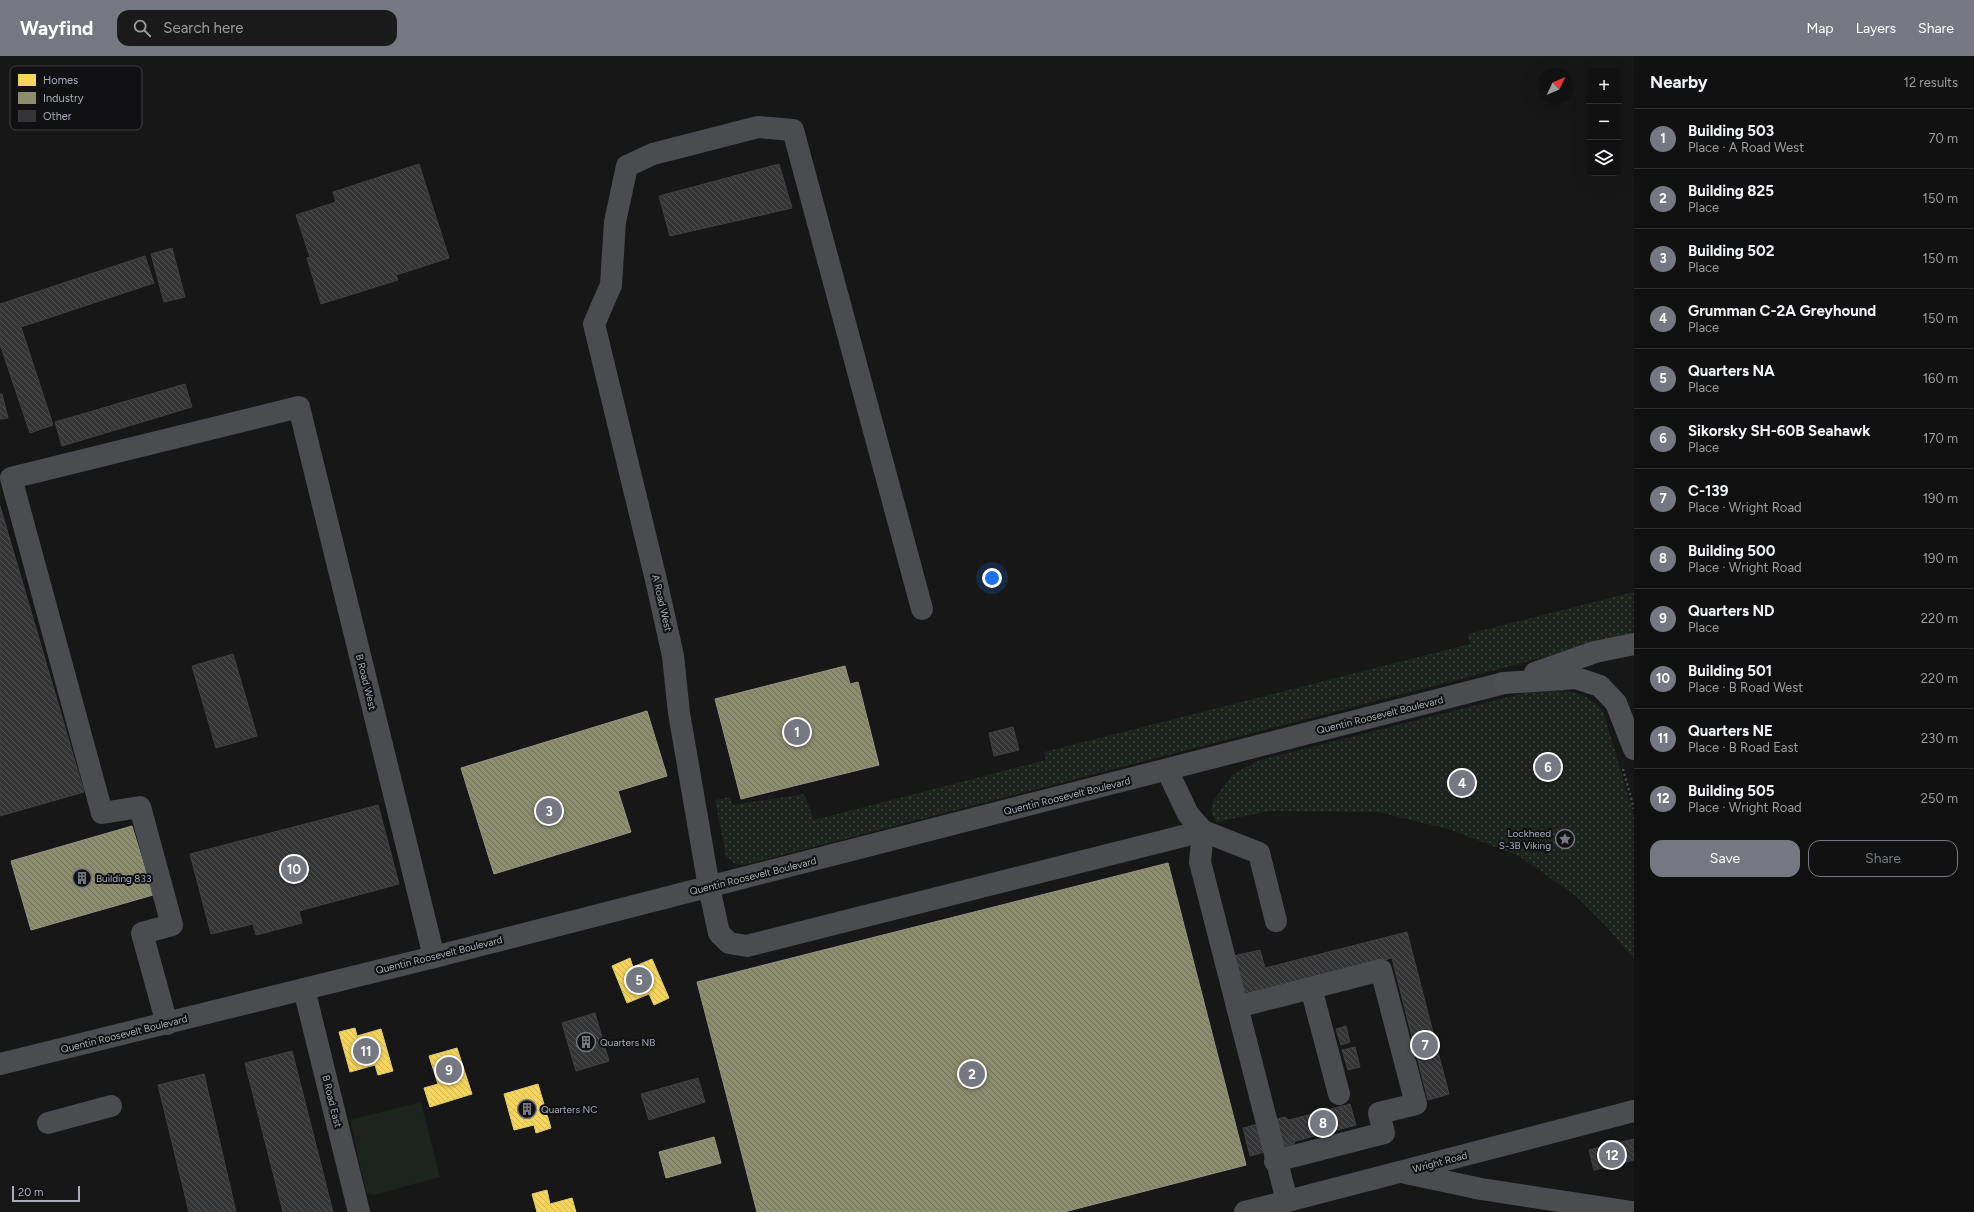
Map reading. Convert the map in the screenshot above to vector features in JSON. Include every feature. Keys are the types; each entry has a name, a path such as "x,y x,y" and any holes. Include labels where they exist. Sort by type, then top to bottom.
{"main road":[{"path":"1504,683 1595,652 1634,644"},
{"path":"1504,683 1576,678 1600,686 1616,703 1628,757"}],"street":[{"name":"A Road West","path":"922,609 793,130 758,126 653,154 627,166 615,222 611,285 594,324 655,575 673,656 679,713 709,887 719,933 729,943 747,946 1203,831"},
{"name":"B Road West","path":"167,1024 142,933 172,925 140,807 102,813 11,478 299,407 434,957"},
{"name":"Quentin Roosevelt Boulevard","path":"0,1064 434,957 1504,683"},
{"path":"1168,770 1188,814 1203,831 1259,853 1276,921"},
{"path":"1203,831 1200,862 1275,1161 1287,1201"},
{"path":"1237,1007 1381,970 1416,1104 1379,1113 1384,1133 1275,1161"},
{"path":"1310,988 1338,1094"},
{"name":"B Road East","path":"304,989 359,1212"},
{"path":"48,1123 111,1106"},
{"name":"Wright Road","path":"1245,1212 1634,1111"},
{"path":"1401,1172 1481,1189 1632,1212"}],"path":[{"path":"1628,757 1634,809"}],"shaded area":[{"path":"1634,592 1634,634 744,865 736,865 726,856 715,800 730,797 732,805 804,794 814,820 1046,760 1044,752 1470,644 1468,634"},
{"path":"1557,689 1582,695 1592,701 1603,711 1634,815 1634,959 1607,927 1576,896 1519,856 1448,829 1379,812 1269,811 1216,822 1211,811 1213,801 1233,774 1260,760 1532,691"},
{"path":"421,1102 440,1177 374,1195 366,1193 350,1120"}],"building: Homes":[{"path":"630,958 633,967 652,959 669,998 654,1005 649,994 627,1003 612,966"},
{"path":"355,1028 357,1036 381,1029 393,1071 378,1075 375,1065 350,1072 339,1032"},
{"path":"457,1048 472,1094 430,1107 424,1088 438,1084 429,1056"},
{"name":"Quarters NC","path":"538,1084 551,1128 536,1133 534,1125 514,1130 504,1094"},
{"path":"547,1190 550,1204 572,1198 576,1212 537,1212 532,1194"}],"building: Industry":[{"path":"845,666 850,684 858,682 879,765 741,799 715,699"},
{"path":"647,711 667,776 618,791 631,832 494,874 461,768"},
{"name":"Building 833","path":"132,826 153,895 31,930 11,861"},
{"path":"1168,863 1246,1165 1064,1212 757,1212 697,982"},
{"path":"714,1137 721,1163 666,1178 659,1152"}],"building: Other":[{"path":"419,164 449,258 396,275 398,280 321,304 307,258 310,257 296,215 336,202 333,192"},
{"path":"779,164 792,208 670,236 659,196"},
{"path":"172,248 185,297 164,302 151,254"},
{"path":"145,256 154,283 21,327 53,425 30,433 0,344 0,304"},
{"path":"185,384 192,407 62,446 55,422"},
{"path":"0,394 2,394 8,418 0,419"},
{"path":"0,506 84,792 0,816"},
{"path":"233,654 257,736 216,748 192,666"},
{"path":"1013,727 1019,750 994,756 989,733"},
{"path":"378,805 399,884 299,911 302,923 256,935 253,924 211,934 190,854"},
{"path":"1407,932 1449,1094 1428,1100 1392,958 1244,995 1234,956 1260,950 1265,968"},
{"name":"Quarters NB","path":"595,1013 609,1061 576,1071 562,1023"},
{"path":"1346,1026 1350,1042 1341,1045 1336,1029"},
{"path":"1355,1047 1360,1067 1348,1070 1342,1050"},
{"path":"292,1051 333,1212 283,1212 245,1063"},
{"path":"204,1074 236,1212 189,1212 158,1085"},
{"path":"698,1078 705,1102 649,1120 641,1094"},
{"path":"1350,1104 1356,1125 1295,1141 1289,1120"},
{"path":"1285,1117 1289,1120 1295,1141 1294,1144 1250,1156 1243,1128"},
{"path":"1634,1139 1634,1160 1594,1170 1589,1150"}],"place":[{"name":"Building 503","path":"797,732"},
{"name":"Sikorsky SH-60B Seahawk","path":"1548,767"},
{"name":"Grumman C-2A Greyhound","path":"1462,783"},
{"name":"Building 502","path":"549,811"},
{"name":"Lockheed S-3B Viking","path":"1565,839"},
{"name":"Building 501","path":"294,869"},
{"name":"Building 833","path":"82,878"},
{"name":"Quarters NA","path":"639,980"},
{"name":"Quarters NB","path":"586,1042"},
{"name":"C-139","path":"1425,1045"},
{"name":"Quarters NE","path":"366,1051"},
{"name":"Quarters ND","path":"449,1070"},
{"name":"Building 825","path":"972,1074"},
{"name":"Quarters NC","path":"527,1109"},
{"name":"Building 500","path":"1323,1123"},
{"name":"Building 505","path":"1612,1155"}]}
